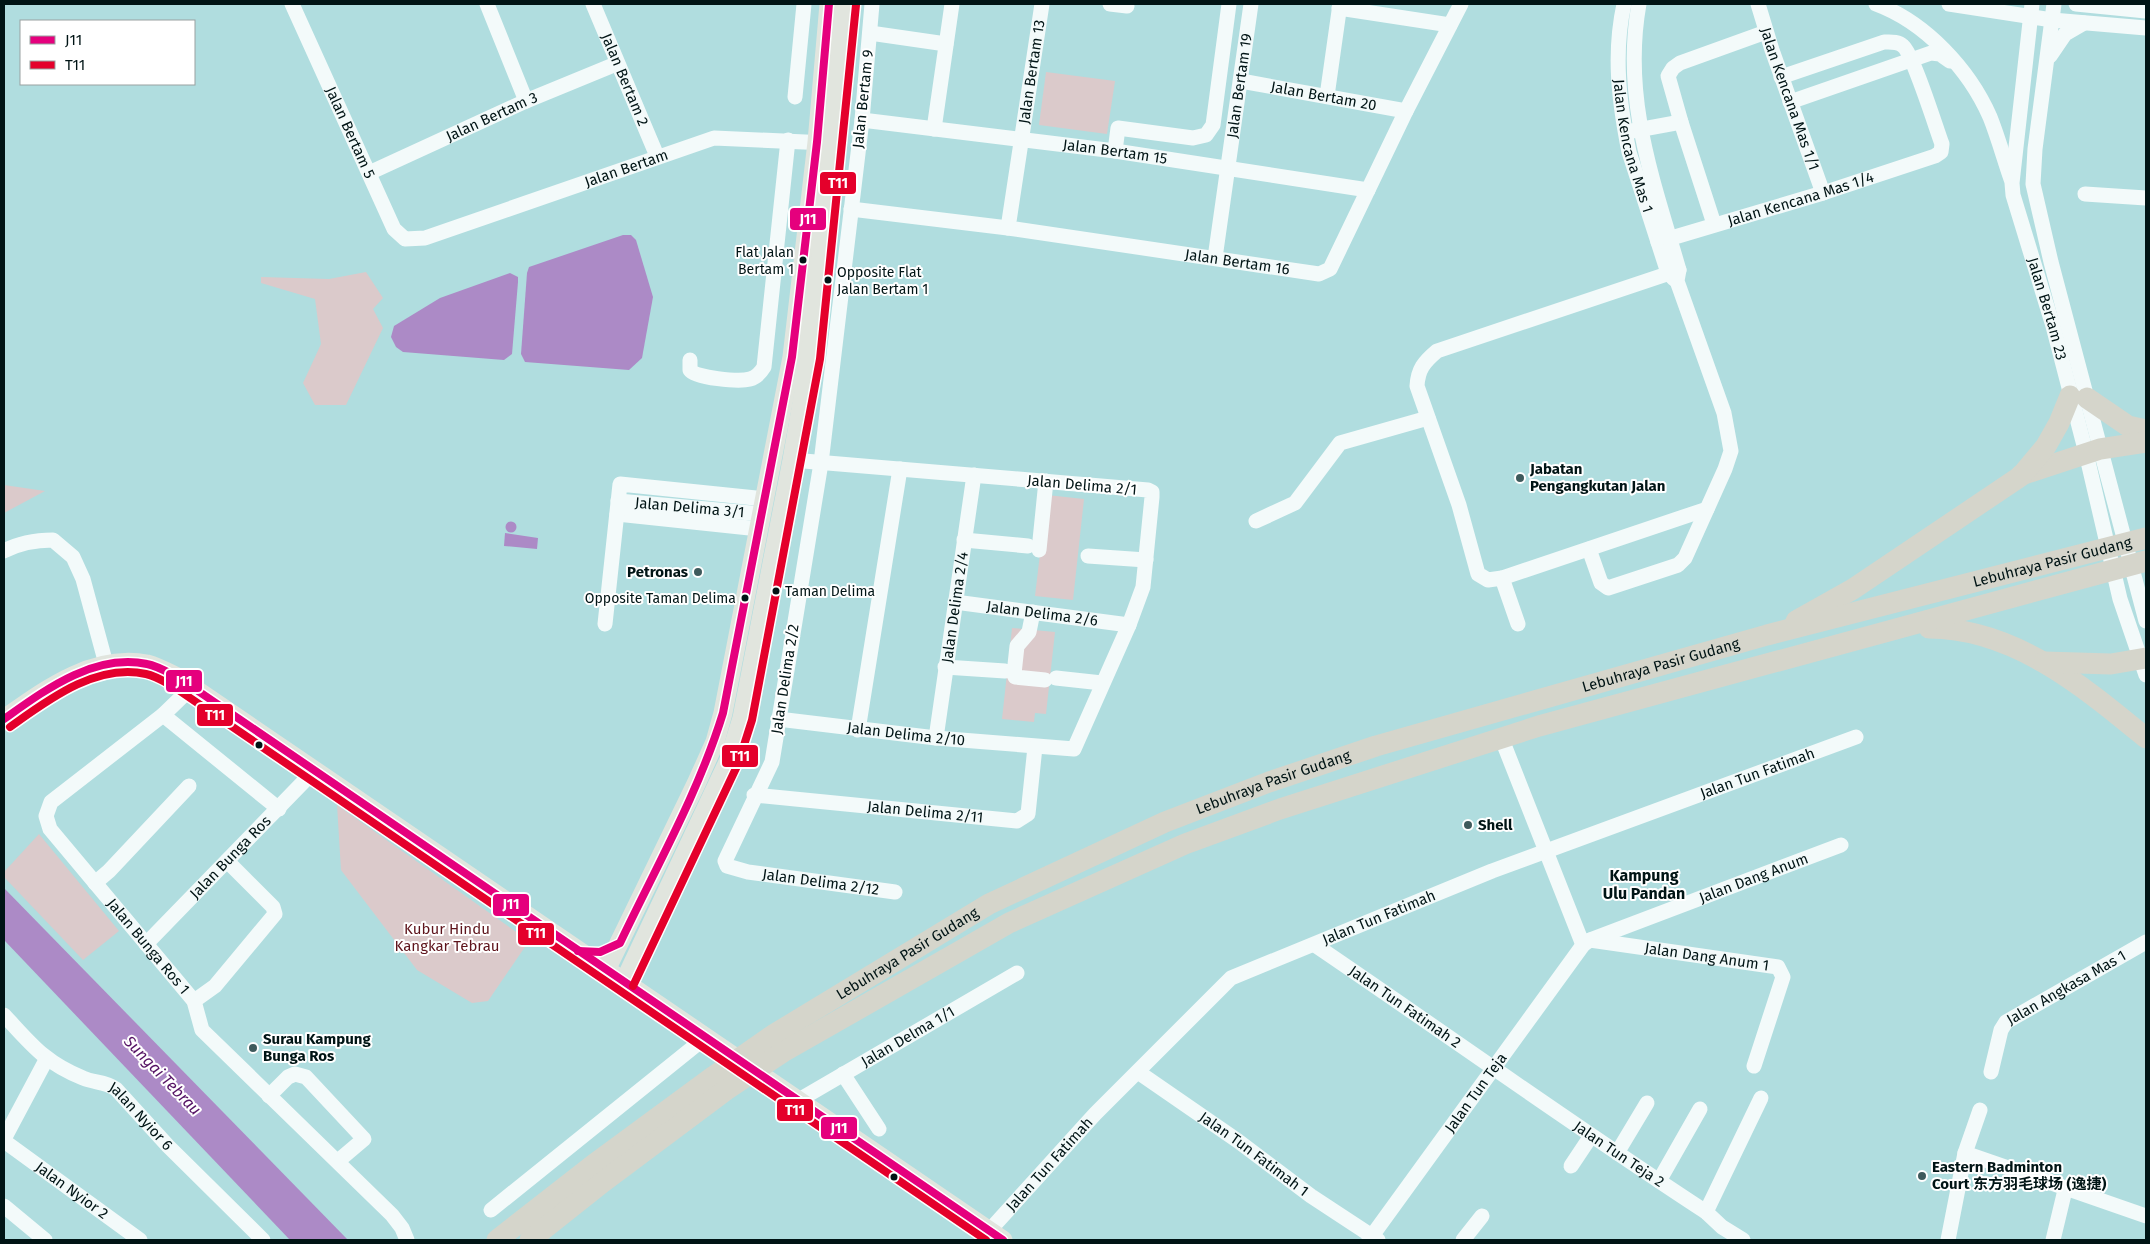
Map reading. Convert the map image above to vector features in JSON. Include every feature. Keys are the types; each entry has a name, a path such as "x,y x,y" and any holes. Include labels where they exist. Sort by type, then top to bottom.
{"highway":[{"path":"2021,476 2046,446 2059,423 2078,397 2128,426 2146,430"},
{"path":"1768,635 1854,589 2021,476 2093,451 2146,442"},
{"name":"Lebuhraya Pasir Gudang","path":"497,1240 593,1165 989,904 1165,822 1269,782 1376,746 1768,635 2146,538"},
{"name":"Lebuhraya Pasir Gudang","path":"778,1044 891,988 1009,923 1098,881 1185,844 1280,809 1501,737 2146,561"},
{"path":"1902,628 1952,628 1988,637 2044,662 2090,691 2146,738"},
{"path":"2044,662 2144,664"},
{"name":"Lebuhraya Pasir Gudang","path":"530,1240 603,1182 720,1083"}],"main road":[{"path":"624,982 732,751 742,718 810,357 825,143 829,4"},
{"path":"606,970 696,784 715,742 723,713 792,356 846,4"},
{"path":"4,719 31,699 75,675 106,664 124,662 147,664 193,686 996,1236"},
{"path":"696,784 678,837 680,841 687,839 708,804"},
{"path":"578,951 597,954 610,950 620,943"},
{"path":"638,954 643,983 660,1006"}],"street":[{"name":"Jalan Bertam 5","path":"292,4 398,235 413,240 425,238"},
{"path":"486,4 526,101"},
{"name":"Jalan Bertam 2","path":"593,4 616,64 657,156"},
{"path":"795,97 804,4"},
{"name":"Jalan Bertam 9","path":"821,462 862,120 872,4"},
{"path":"934,129 952,4"},
{"name":"Jalan Bertam 13","path":"1008,228 1042,4"},
{"path":"1110,4 1128,6"},
{"path":"1115,151 1118,128 1193,138 1206,135 1212,125 1229,4"},
{"name":"Jalan Bertam 19","path":"1215,258 1251,4"},
{"name":"Jalan Bertam 16","path":"851,209 1008,228 1320,274 1326,272 1330,269 1406,111 1461,4"},
{"name":"Jalan Kencana Mas 1","path":"1589,549 1603,586 1608,588 1678,565 1685,558 1708,509 1731,450 1724,413 1664,240 1632,131 1617,70 1624,4"},
{"name":"Jalan Kencana Mas 1","path":"1632,131 1633,64 1639,4"},
{"name":"Jalan Kencana Mas 1/1","path":"1758,4 1781,77 1823,193"},
{"path":"1876,4 1895,11 1915,23 1938,44 1958,68 1983,104 2012,183"},
{"path":"1949,4 2005,12 2031,10 2052,20 2146,28"},
{"name":"Jalan Bertam 23","path":"2054,4 2035,149 2033,184 2078,397 2093,451 2114,503 2146,622"},
{"path":"2076,4 2146,11"},
{"path":"1327,96 1339,6 1450,25"},
{"name":"Jalan Bertam 23","path":"2031,10 2012,183 2013,195 2053,326 2078,397"},
{"path":"2005,12 2015,22 2024,39 2026,59"},
{"path":"2047,62 2056,45 2065,34 2084,23"},
{"path":"1714,224 1680,122 1668,76 1673,68 1680,63 1766,32"},
{"path":"870,33 946,44"},
{"path":"1781,77 1884,42 1894,42 1903,46 1911,59"},
{"path":"1790,102 1936,52 1958,68"},
{"name":"Jalan Kencana Mas 1/4","path":"1664,240 1823,193 1935,156 1941,152 1942,144 1911,59"},
{"name":"Jalan Bertam 3","path":"369,173 526,101 616,64"},
{"name":"Jalan Bertam 20","path":"1241,81 1406,111"},
{"name":"Jalan Bertam 15","path":"862,120 1115,151 1368,190"},
{"path":"1632,131 1680,122"},
{"name":"Jalan Bertam","path":"425,238 657,156 718,137 825,143"},
{"path":"690,360 690,370 698,376 745,380 758,375 764,367 788,140"},
{"path":"2084,194 2146,198"},
{"path":"1675,275 1437,351 1424,362 1418,373 1417,386 1459,505 1478,574 1488,580 1502,578 1708,509"},
{"path":"1256,522 1295,503 1340,443 1428,418"},
{"name":"Jalan Bertam 23","path":"2093,451 2097,506 2120,599 2144,664"},
{"name":"Jalan Delima 2/1","path":"792,460 1046,481 1152,492 1143,587 1129,625 1074,749 1035,747"},
{"name":"Jalan Delima 2/2","path":"748,872 727,866 725,860 754,795 772,762 821,462"},
{"path":"858,730 900,469"},
{"name":"Jalan Delima 2/4","path":"936,738 974,475"},
{"path":"964,540 1034,548 1046,481"},
{"path":"605,624 620,484 762,514"},
{"name":"Jalan Delima 3/1","path":"618,508 762,514"},
{"path":"4,551 14,545 40,540 53,540 73,557 83,579 106,664"},
{"path":"1088,556 1146,560"},
{"path":"1502,578 1518,624"},
{"name":"Jalan Delima 2/6","path":"955,602 1129,625"},
{"path":"1033,612 1029,632 1017,646 1014,676 1019,679 1102,683"},
{"path":"945,667 1005,672"},
{"name":"Jalan Bunga Ros 1","path":"193,686 163,715 56,797 46,816 50,829 194,1001 202,1030 338,1161 392,1216 402,1228 407,1240"},
{"path":"163,715 279,809"},
{"name":"Jalan Delima 2/10","path":"778,719 858,730 1035,747"},
{"path":"1501,737 1546,851 1586,942"},
{"name":"Jalan Tun Fatimah","path":"996,1236 1095,1114 1231,978 1492,871 1856,737"},
{"name":"Jalan Delima 2/11","path":"754,795 1017,821 1028,814 1035,747"},
{"name":"Jalan Bunga Ros","path":"146,944 315,770"},
{"path":"95,883 109,871 188,786"},
{"name":"Jalan Dang Anum","path":"1586,942 1841,845"},
{"path":"194,1001 215,986 275,914 273,906 227,861"},
{"name":"Jalan Delima 2/12","path":"748,872 895,892"},
{"name":"Jalan Dang Anum 1","path":"1586,942 1778,967 1783,977 1754,1066"},
{"name":"Jalan Tun Teja","path":"1373,1239 1493,1068 1586,942"},
{"name":"Jalan Angkasa Mas 1","path":"1991,1072 2001,1030 2006,1022 2146,942"},
{"name":"Jalan Tun Fatimah 2","path":"1315,945 1493,1068"},
{"name":"Jalan Delma 1/1","path":"799,1100 1017,973"},
{"name":"Jalan Nyior 6","path":"4,1016 46,1060 84,1079 108,1084 116,1089 168,1146 263,1240"},
{"path":"491,1210 706,1037"},
{"path":"4,1140 8,1119 46,1060"},
{"name":"Jalan Tun Teja 2","path":"1493,1068 1706,1212 1722,1227 1743,1240"},
{"name":"Jalan Tun Fatimah 1","path":"1138,1072 1373,1239"},
{"path":"269,1096 288,1077 295,1074 306,1077 364,1140 338,1161"},
{"path":"843,1074 879,1129"},
{"path":"1706,1212 1761,1098"},
{"path":"1617,1153 1646,1102"},
{"path":"1659,1181 1700,1109"},
{"path":"1948,1240 1964,1153 1980,1110"},
{"path":"1570,1166 1591,1136"},
{"name":"Jalan Nyior 2","path":"4,1140 140,1240"},
{"path":"1964,1153 2065,1190 2146,1216"},
{"path":"2053,1240 2065,1190"},
{"path":"4,1206 45,1240"},
{"path":"1463,1240 1482,1216"}],"green space":[{"path":"1046,72 1115,81 1107,134 1039,125"},
{"path":"366,272 383,298 373,309 383,328 346,405 315,405 303,383 321,344 315,299 261,283 261,277 329,279"},
{"path":"4,485 45,491 4,513"},
{"path":"1047,495 1084,499 1073,600 1035,596"},
{"path":"1012,628 1055,632 1046,714 1035,713 1034,722 1002,719"},
{"name":"Kubur Hindu Kangkar Tebrau","path":"337,805 529,941 488,1001 472,1003 417,970 341,870"},
{"path":"39,834 119,931 83,960 4,877 4,872"}],"water":[{"path":"623,235 631,235 636,240 653,297 642,358 629,370 525,362 521,354 529,267"},
{"path":"510,273 518,277 518,282 512,354 504,360 403,352 396,347 391,337 394,326 440,298"},
{"path":"511,521 517,527 511,533 505,527"},
{"path":"505,533 538,538 537,549 504,546"},
{"name":"Sungai Tebrau","path":"4,888 348,1240 290,1240 4,940"}],"transit line":[{"name":"J11","path":"578,951 600,952 620,943 689,801 723,713 792,357 817,142 829,4"},
{"name":"T11","path":"633,986 738,764 752,720 820,359 856,5"},
{"name":"J11","path":"4,719 71,676 108,664 127,662 147,664 179,678 1003,1240"},
{"name":"T11","path":"10,727 57,695 91,679 127,672 146,674 160,679 986,1240"}],"place":[{"name":"Flat Jalan Bertam 1","path":"803,260"},
{"name":"Opposite Flat Jalan Bertam 1","path":"828,280"},
{"name":"Jabatan Pengangkutan Jalan","path":"1520,478"},
{"name":"Petronas","path":"698,572"},
{"name":"Taman Delima","path":"776,591"},
{"name":"Opposite Taman Delima","path":"745,598"},
{"name":"Shell","path":"1468,825"},
{"name":"Surau Kampung Bunga Ros","path":"253,1048"},
{"name":"Eastern Badminton Court 东方羽毛球场 (逸捷)","path":"1922,1176"}],"district":[{"name":"Kampung Ulu Pandan","path":"1644,884"}]}
